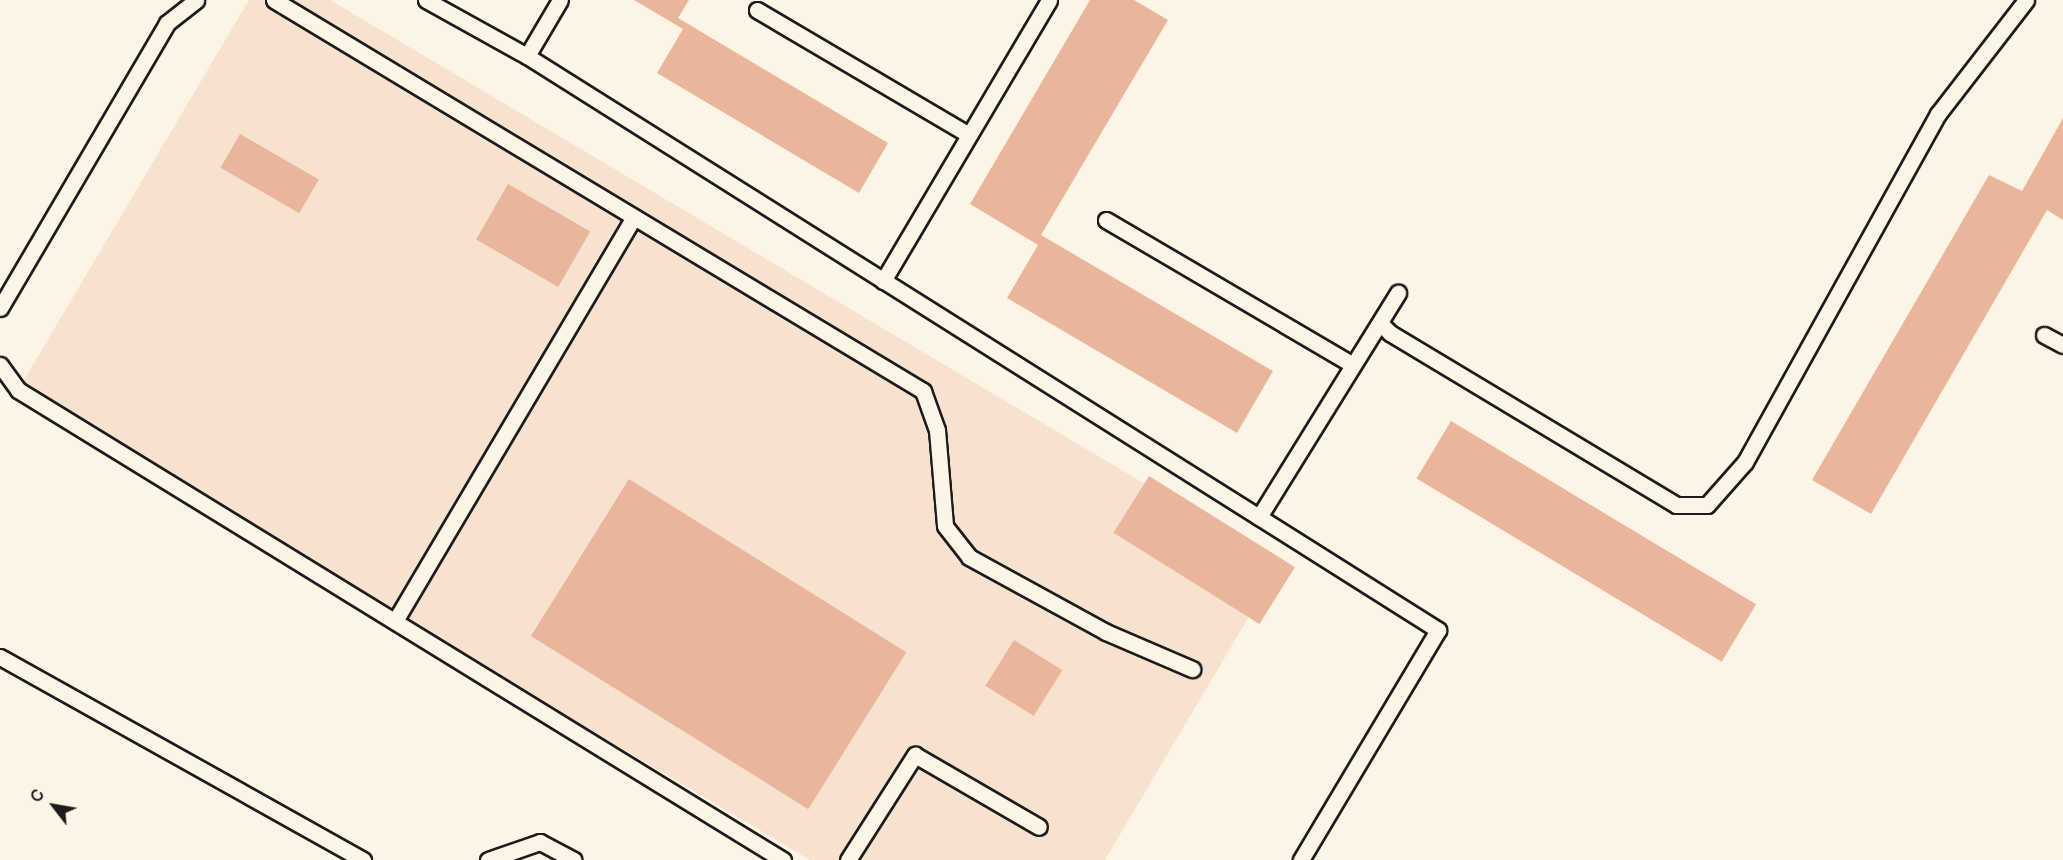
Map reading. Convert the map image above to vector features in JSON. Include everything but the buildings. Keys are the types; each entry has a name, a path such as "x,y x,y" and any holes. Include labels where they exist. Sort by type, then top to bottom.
{"lane":[{"path":"0,308 167,22 196,0"},
{"path":"274,0 923,391 937,430 945,526 969,557 1106,632 1192,669"},
{"path":"426,0 526,56 1438,630 1301,860"},
{"path":"526,56 560,0"},
{"path":"883,281 1049,0"},
{"path":"1380,323 1390,333 1676,506 1707,505 1745,462 1938,114 2026,0"},
{"path":"757,10 969,135"},
{"path":"395,621 634,217"},
{"path":"1106,220 1353,365"},
{"path":"1259,517 1398,293"},
{"path":"2044,335 2063,345"},
{"path":"0,365 18,390 783,860"},
{"path":"0,657 363,860"},
{"path":"848,860 915,754 1039,827"},
{"path":"488,860 540,842 574,860"}],"shaded area":[{"path":"249,0 330,0 1280,564 1105,860 810,860 18,390"}]}
